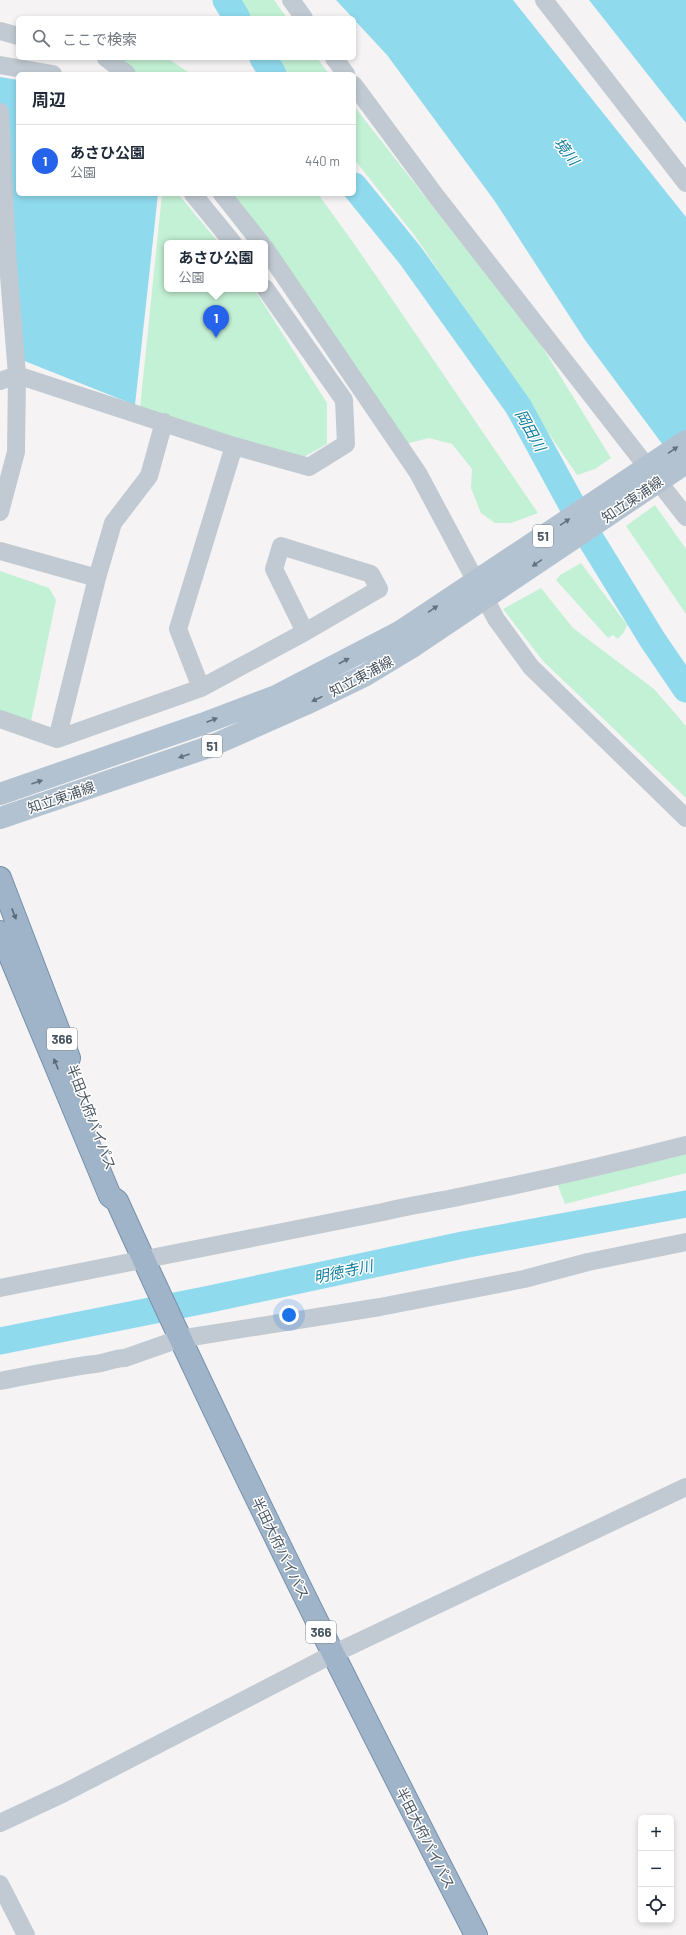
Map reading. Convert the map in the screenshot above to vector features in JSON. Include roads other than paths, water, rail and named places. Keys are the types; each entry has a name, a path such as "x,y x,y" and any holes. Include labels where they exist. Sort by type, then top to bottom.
{"highway":[{"name":"半田大府パイパス","path":"0,878 119,1190 117,1201"},
{"name":"半田大府パイパス","path":"0,932 110,1196 117,1201 176,1332 332,1654 476,1935"}],"main road":[{"name":"知立東浦線","path":"0,818 209,747 350,683 407,639 686,441"},
{"name":"知立東浦線","path":"0,794 194,727 276,696 407,639 686,463"}],"street":[{"path":"291,0 303,16"},
{"path":"544,0 686,183"},
{"path":"0,31 16,35"},
{"path":"109,60 124,72"},
{"path":"336,60 344,72"},
{"path":"0,65 41,72"},
{"path":"356,88 436,196 686,517"},
{"path":"0,112 4,252 17,374 16,452 0,512"},
{"path":"195,196 231,240"},
{"path":"224,196 259,240"},
{"path":"268,252 418,473 496,619 531,667 686,818"},
{"path":"0,381 17,374 234,446 309,467 346,444 344,400 268,292"},
{"path":"57,739 112,523 149,476 164,422"},
{"path":"201,688 178,629 234,446"},
{"path":"0,719 57,739 201,688 305,632 379,589 371,574 281,546 274,569 305,632"},
{"path":"0,551 97,578"},
{"path":"0,1288 383,1212 415,1204 464,1196 608,1165 686,1146"},
{"path":"0,1381 81,1365 96,1364 116,1358 125,1358 176,1332 380,1307 524,1279 588,1262 686,1242"},
{"path":"0,1823 64,1793 332,1654 686,1487"},
{"path":"0,1884 26,1935"}],"water":[{"name":"境川","path":"336,0 513,0 686,217 686,476 585,340 494,200 387,55 356,22 356,16 351,16"},
{"path":"589,0 686,0 686,123"},
{"path":"0,77 16,80 16,196 158,196 135,405 22,360 0,137"}],"waterway":[{"name":"岡田川","path":"226,0 236,16"},
{"name":"岡田川","path":"264,60 272,72"},
{"name":"岡田川","path":"356,188 410,255 518,406 590,538 652,639 686,689"},
{"name":"明徳寺川","path":"0,1341 210,1299 463,1245 686,1204"}],"place":[{"name":"あさひ公園","path":"216,338"}]}
